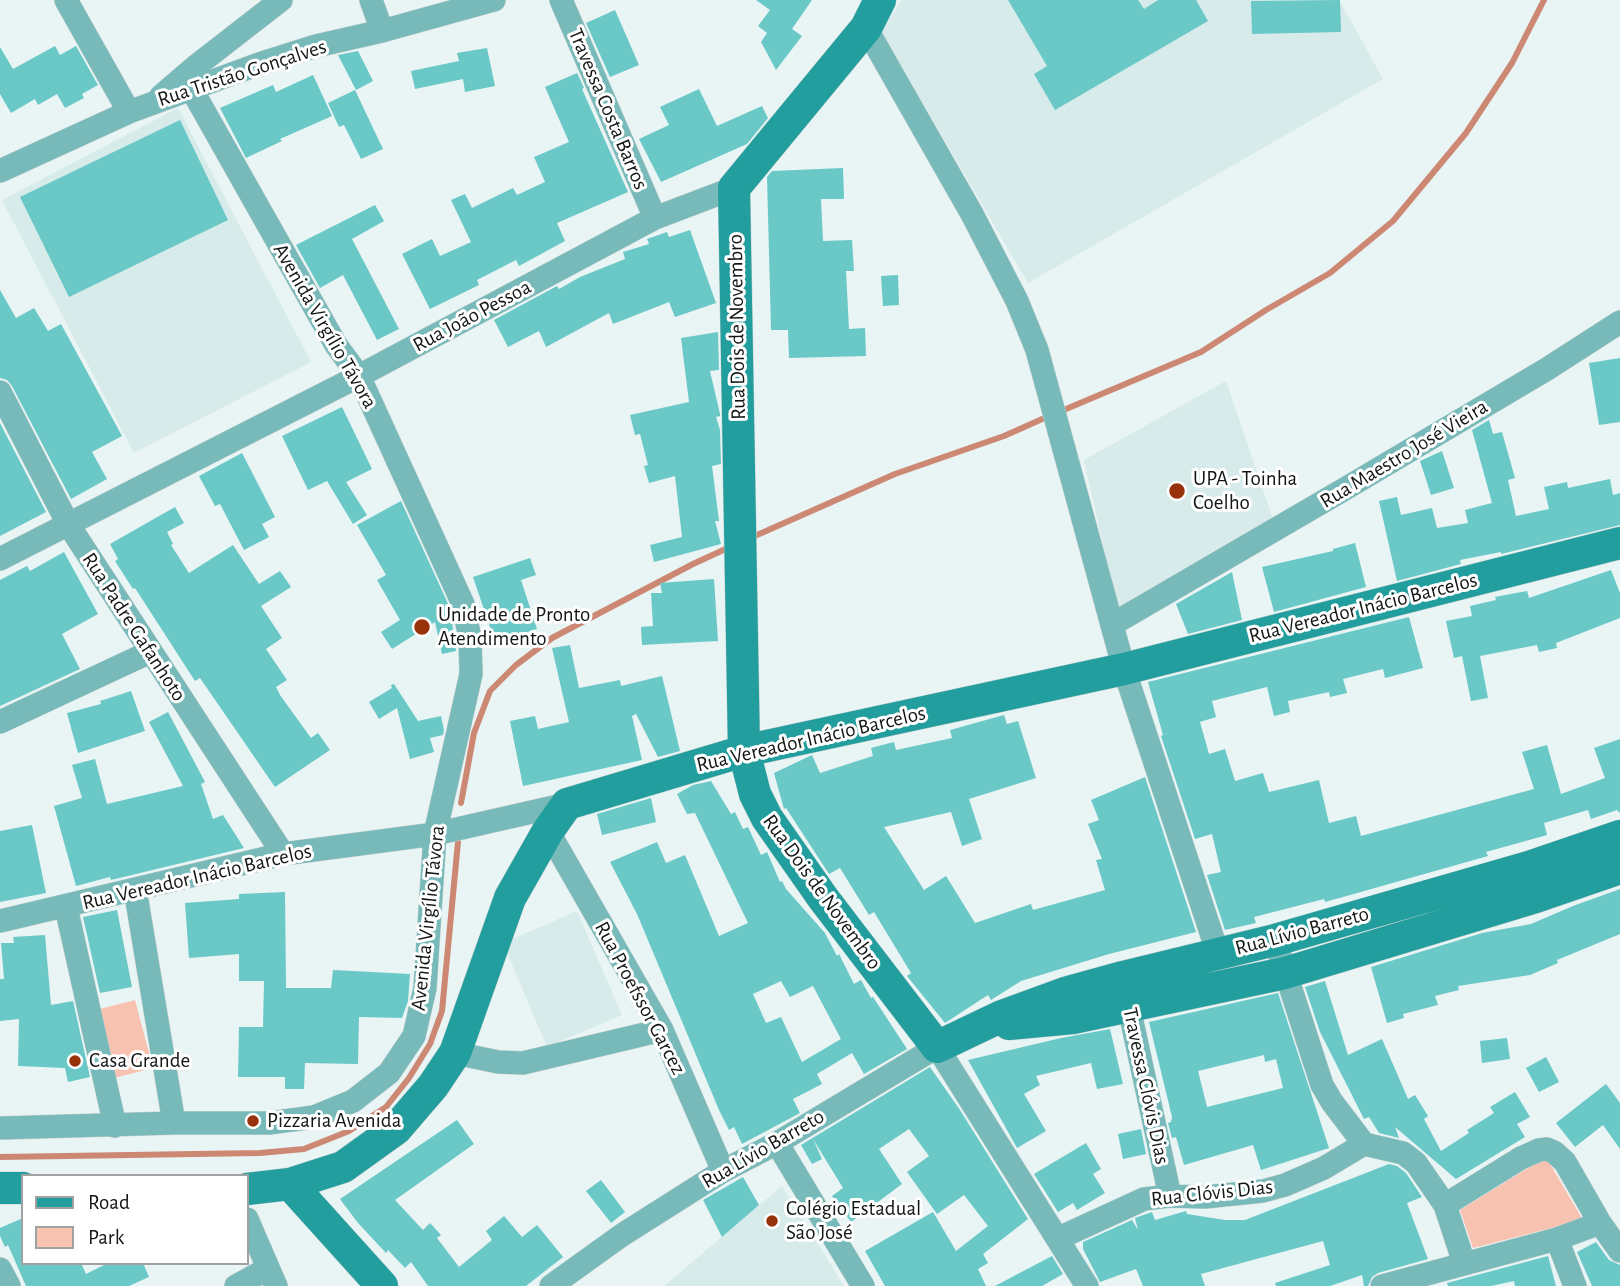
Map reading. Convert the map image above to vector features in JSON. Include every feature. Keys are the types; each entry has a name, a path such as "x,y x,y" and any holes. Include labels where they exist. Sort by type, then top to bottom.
{"street":[{"path":"66,0 129,111"},
{"path":"156,100 281,0"},
{"path":"371,0 382,31"},
{"name":"Rua Tristão Gonçalves","path":"0,171 129,111 259,64 316,46 494,0"},
{"name":"Travessa Costa Barros","path":"561,0 655,218"},
{"path":"873,14 959,191 1017,300 1037,350 1124,669 1218,954"},
{"name":"Rua João Pessoa","path":"0,559 359,376 655,218 734,188 873,14"},
{"name":"Avenida Virgílio Távora","path":"0,1128 174,1123 269,1124 314,1118 354,1101 389,1073 414,1036 425,988 435,834 471,674 470,638 463,604 359,376 336,345 192,90"},
{"name":"Rua Dois de Novembro","path":"734,188 744,751 755,794 768,818 823,898 937,1047 1087,1286"},
{"name":"Rua Maestro José Vieira","path":"1113,624 1547,369 1620,322"},
{"name":"Rua Padre Gafanhoto","path":"0,392 68,524 283,854"},
{"name":"Rua Vereador Inácio Barcelos","path":"0,921 283,854 435,834 567,804 744,751 1124,669 1620,543"},
{"path":"0,722 149,652"},
{"path":"248,1189 290,1184 343,1167 396,1129 433,1086 454,1053 510,898 548,831 567,804"},
{"name":"Rua Proefssor Garcez","path":"548,831 662,1030 723,1171"},
{"name":"Rua Lívio Barreto","path":"551,1286 622,1235 723,1171 777,1143 937,1047 1034,1003 1123,977 1275,940 1529,867 1620,836"},
{"name":"Rua Lívio Barreto","path":"983,1025 1073,1018 1284,973 1536,897 1620,868"},
{"path":"135,888 174,1123"},
{"path":"66,906 115,1126"},
{"path":"1275,940 1322,1085 1364,1144 1409,1156 1445,1205 1464,1263"},
{"name":"Travessa Clóvis Dias","path":"1123,977 1170,1196"},
{"path":"454,1053 498,1062 523,1063 662,1030"},
{"path":"777,1143 863,1286"},
{"name":"Rua Clóvis Dias","path":"1059,1238 1144,1199 1263,1191 1309,1176 1364,1144"},
{"path":"1445,1205 1521,1158 1547,1149 1564,1162 1620,1251"},
{"path":"290,1184 382,1286"},
{"path":"0,1188 21,1188"},
{"path":"236,1286 272,1278 248,1221"},
{"path":"1382,1286 1558,1239 1600,1223"},
{"path":"1558,1239 1574,1286"},
{"path":"0,1269 9,1286"}],"shaded area":[{"path":"901,0 1339,0 1383,79 1028,283 882,33"},
{"path":"178,108 311,362 134,453 2,200"},
{"name":"UPA - Toinha Coelho","path":"1226,381 1274,522 1118,612 1084,460"},
{"path":"577,911 622,1015 547,1047 503,943"},
{"name":"Colégio Estadual São José","path":"782,1186 844,1286 664,1286"}],"green space":[{"path":"135,1000 153,1068 114,1078 96,1010"},
{"path":"1546,1157 1583,1220 1473,1248 1460,1210"}],"building":[{"path":"756,0 812,0 792,29 802,36 776,70 761,42 767,33 758,26 770,10"},
{"path":"1008,0 1138,0 1144,9 1158,0 1196,0 1208,21 1055,110 1034,74 1047,66"},
{"path":"1340,0 1341,32 1252,34 1251,1"},
{"path":"615,10 639,65 610,77 586,23"},
{"path":"55,46 60,55 76,46 98,85 82,94 84,98 65,108 57,94 38,105 35,99 11,113 0,94 0,47 13,69"},
{"path":"487,48 495,86 465,92 463,79 415,89 411,71 459,61 457,53"},
{"path":"358,51 373,81 356,90 338,55"},
{"path":"577,73 628,192 557,223 565,241 519,266 516,260 477,280 479,285 430,309 402,254 432,239 440,256 471,242 451,200 465,194 472,208 513,188 517,195 545,182 534,157 569,142 545,87"},
{"path":"313,75 332,116 280,139 282,141 246,158 220,108 273,85 276,92"},
{"path":"699,89 717,126 762,106 768,118 747,144 661,182 639,139 669,125 660,107"},
{"path":"355,90 383,149 361,159 344,125 339,127 328,103"},
{"path":"180,120 228,220 69,297 20,197"},
{"path":"843,168 844,199 821,199 823,241 852,240 854,271 846,271 849,329 865,328 866,356 789,358 788,330 771,330 767,177 772,171"},
{"path":"375,205 384,221 352,239 399,329 377,340 343,275 320,288 296,245"},
{"path":"690,230 716,303 675,317 669,302 613,324 609,313 546,347 539,331 508,347 494,320 557,286 559,289 580,277 625,259 623,252 649,244 647,239 667,232 669,237"},
{"path":"898,275 899,305 883,306 881,276"},
{"path":"0,290 16,318 34,308 48,331 61,324 122,436 92,452 107,479 71,499 12,386 7,380 0,378"},
{"path":"718,332 719,370 710,371 720,414 716,417 720,430 721,464 712,466 719,521 715,521 721,544 654,562 650,545 682,537 675,476 649,483 644,466 648,465 640,434 635,435 630,415 689,402 681,338"},
{"path":"1620,358 1620,422 1599,425 1589,363"},
{"path":"342,407 372,469 346,482 367,515 353,524 327,481 308,490 282,436"},
{"path":"1489,420 1493,434 1502,432 1515,478 1508,480 1516,516 1549,509 1544,487 1567,482 1568,488 1610,479 1613,495 1620,493 1620,525 1501,554 1460,560 1461,564 1397,581 1379,501 1397,497 1401,515 1432,508 1437,528 1468,523 1465,510 1492,503 1472,430"},
{"path":"0,423 46,512 0,536"},
{"path":"1442,451 1454,488 1431,495 1420,461"},
{"path":"242,453 275,517 262,524 269,537 244,550 220,504 215,506 199,476"},
{"path":"401,501 450,608 456,651 442,654 435,622 392,649 381,632 400,620 377,580 386,575 357,525"},
{"path":"175,507 184,523 167,532 173,544 171,545 189,573 233,545 259,584 280,571 291,587 261,606 282,638 266,649 287,680 276,687 280,695 311,738 318,733 330,750 275,787 200,678 195,681 115,561 118,559 110,544"},
{"path":"1355,543 1366,587 1274,612 1262,567 1333,551"},
{"path":"64,552 98,614 62,634 80,669 0,706 0,580 27,566 30,571"},
{"path":"530,558 536,575 521,580 537,629 495,642 473,577"},
{"path":"1611,570 1620,593 1620,618 1556,643 1557,648 1539,652 1537,645 1480,656 1488,698 1471,701 1462,656 1454,658 1446,621 1472,616 1470,606 1496,600 1495,597 1527,591 1529,598"},
{"path":"1232,572 1242,620 1188,634 1176,604"},
{"path":"714,579 718,641 642,645 641,627 653,626 651,593 662,593 660,583"},
{"path":"1409,617 1423,668 1385,678 1383,669 1343,679 1347,693 1330,697 1329,692 1288,701 1290,712 1274,716 1267,687 1212,701 1216,717 1200,722 1209,754 1225,749 1235,781 1263,773 1269,792 1319,780 1329,823 1356,816 1361,836 1534,789 1522,752 1547,745 1561,794 1605,778 1594,748 1620,739 1620,813 1617,810 1591,819 1588,810 1544,823 1547,835 1486,852 1488,856 1325,902 1324,899 1254,917 1256,923 1225,930 1207,875 1221,872 1212,834 1195,839 1161,736 1163,735 1148,682"},
{"path":"570,645 579,688 620,680 621,686 662,676 680,751 658,757 636,714 632,716 642,760 523,786 510,721 535,716 538,729 569,722 552,648"},
{"path":"394,684 418,721 441,716 443,735 430,738 434,752 410,759 397,708 379,719 369,702"},
{"path":"131,691 145,731 78,753 67,713 101,704 100,701"},
{"path":"168,712 205,782 201,784 213,819 223,815 244,848 76,886 54,806 82,798 72,765 95,759 107,804 183,786 149,722"},
{"path":"1004,715 1007,724 1018,721 1036,778 969,799 982,839 962,846 951,812 884,827 924,890 946,876 975,923 1031,904 1033,910 1105,890 1096,860 1102,859 1088,824 1099,820 1091,800 1145,777 1196,932 1109,954 1021,981 991,1000 988,995 945,1023 907,976 911,973 874,912 869,915 840,868 829,874 786,808 784,809 774,773 812,755 820,773 873,756 871,748 894,742 896,750 952,738 950,730"},
{"path":"711,781 731,814 735,812 743,829 748,827 761,855 767,852 780,882 782,881 825,933 854,984 861,980 907,1049 864,1074 852,1053 817,1074 822,1084 793,1099 800,1113 742,1144 734,1127 729,1130 719,1110 637,914 610,862 657,842 666,863 685,855 719,936 748,923 695,813 687,814 677,794 693,785","holes":["781,981 790,997 813,986 841,1039 802,1062 781,1017 766,1023 753,994"]},
{"path":"651,798 656,822 602,835 597,814"},
{"path":"32,825 46,893 0,902 0,831"},
{"path":"1620,889 1620,934 1557,960 1558,963 1530,975 1458,986 1459,990 1435,996 1438,1005 1403,1014 1404,1018 1387,1023 1371,967 1482,933 1531,924"},
{"path":"285,892 286,988 331,988 333,970 410,974 408,1001 402,1018 359,1017 358,1064 305,1063 304,1089 285,1089 285,1077 238,1077 239,1027 263,1027 264,981 239,981 239,954 189,958 185,903 239,899 239,894"},
{"path":"117,910 132,987 100,993 83,917"},
{"path":"45,935 51,1005 73,1001 90,1077 68,1082 65,1068 18,1066 19,1019 0,1021 0,979 4,979 1,943 14,943 13,937"},
{"path":"1325,981 1348,1055 1382,1039 1408,1099 1415,1095 1428,1116 1424,1119 1441,1151 1494,1113 1490,1107 1515,1092 1530,1117 1517,1124 1525,1137 1456,1179 1395,1127 1399,1138 1379,1133 1369,1117 1364,1119 1320,1032 1305,987"},
{"path":"1278,993 1329,1148 1261,1170 1253,1145 1184,1165 1176,1137 1172,1138 1168,1123 1172,1117 1149,1022","holes":["1264,1055 1265,1062 1276,1059 1283,1088 1207,1107 1198,1071"]},
{"path":"1110,1029 1123,1084 1097,1089 1091,1063 1036,1076 1040,1085 1024,1094 1046,1131 1017,1148 968,1060"},
{"path":"1507,1038 1510,1059 1482,1063 1480,1041"},
{"path":"1546,1057 1559,1082 1539,1092 1526,1068"},
{"path":"930,1067 1028,1219 983,1254 988,1263 978,1269 986,1286 885,1286 865,1251 933,1212 956,1251 988,1226 964,1195 937,1214 907,1172 929,1156 909,1129 879,1149 902,1184 851,1222 832,1196 843,1188 813,1139 822,1159 812,1164 801,1145"},
{"path":"1606,1084 1620,1103 1620,1149 1603,1125 1575,1147 1556,1123"},
{"path":"457,1120 474,1144 395,1200 423,1230 430,1223 441,1235 437,1238 459,1267 492,1240 486,1231 504,1216 522,1237 537,1225 563,1257 526,1286 428,1286 411,1262 405,1268 388,1250 386,1253 340,1199"},
{"path":"1141,1129 1146,1154 1123,1159 1118,1134"},
{"path":"1086,1143 1101,1169 1093,1174 1105,1193 1077,1210 1073,1203 1058,1212 1034,1174"},
{"path":"1389,1164 1406,1173 1422,1197 1407,1203 1428,1259 1378,1273 1372,1277 1368,1286 1364,1286 1362,1275 1330,1286 1276,1286 1275,1283 1330,1265 1323,1241 1201,1274 1205,1286 1143,1286 1136,1269 1100,1282 1083,1249 1083,1242 1132,1220 1138,1230 1135,1218 1152,1212 1155,1220 1186,1211 1187,1214 1225,1220 1245,1220"},
{"path":"743,1177 759,1205 722,1237 703,1200"},
{"path":"601,1180 625,1212 611,1223 586,1191"},
{"path":"21,1219 21,1265 82,1265 86,1274 104,1265 144,1265 149,1277 129,1286 26,1286 8,1245 5,1247 0,1236 0,1228"},
{"path":"1596,1242 1609,1260 1620,1265 1620,1286 1592,1286 1577,1252"},
{"path":"1052,1256 1063,1274 1042,1286 995,1286"},
{"path":"1548,1256 1556,1286 1515,1286 1514,1281 1491,1286 1448,1286 1447,1283"}],"waterway":[{"path":"1059,412 1201,352 1330,273 1393,221 1466,133 1512,63 1544,0"},
{"path":"748,539 895,474 1004,436 1049,416"},
{"path":"461,803 474,733 490,691 516,665 552,638 732,546"},
{"path":"0,1157 260,1153 304,1149 349,1131 386,1107 409,1078 430,1044 442,1011 458,842"}],"place":[{"name":"UPA - Toinha Coelho","path":"1177,491"},
{"name":"Unidade de Pronto Atendimento","path":"422,627"},
{"name":"Casa Grande","path":"75,1061"},
{"name":"Pizzaria Avenida","path":"253,1121"},
{"name":"Colégio Estadual São José","path":"772,1221"}]}
